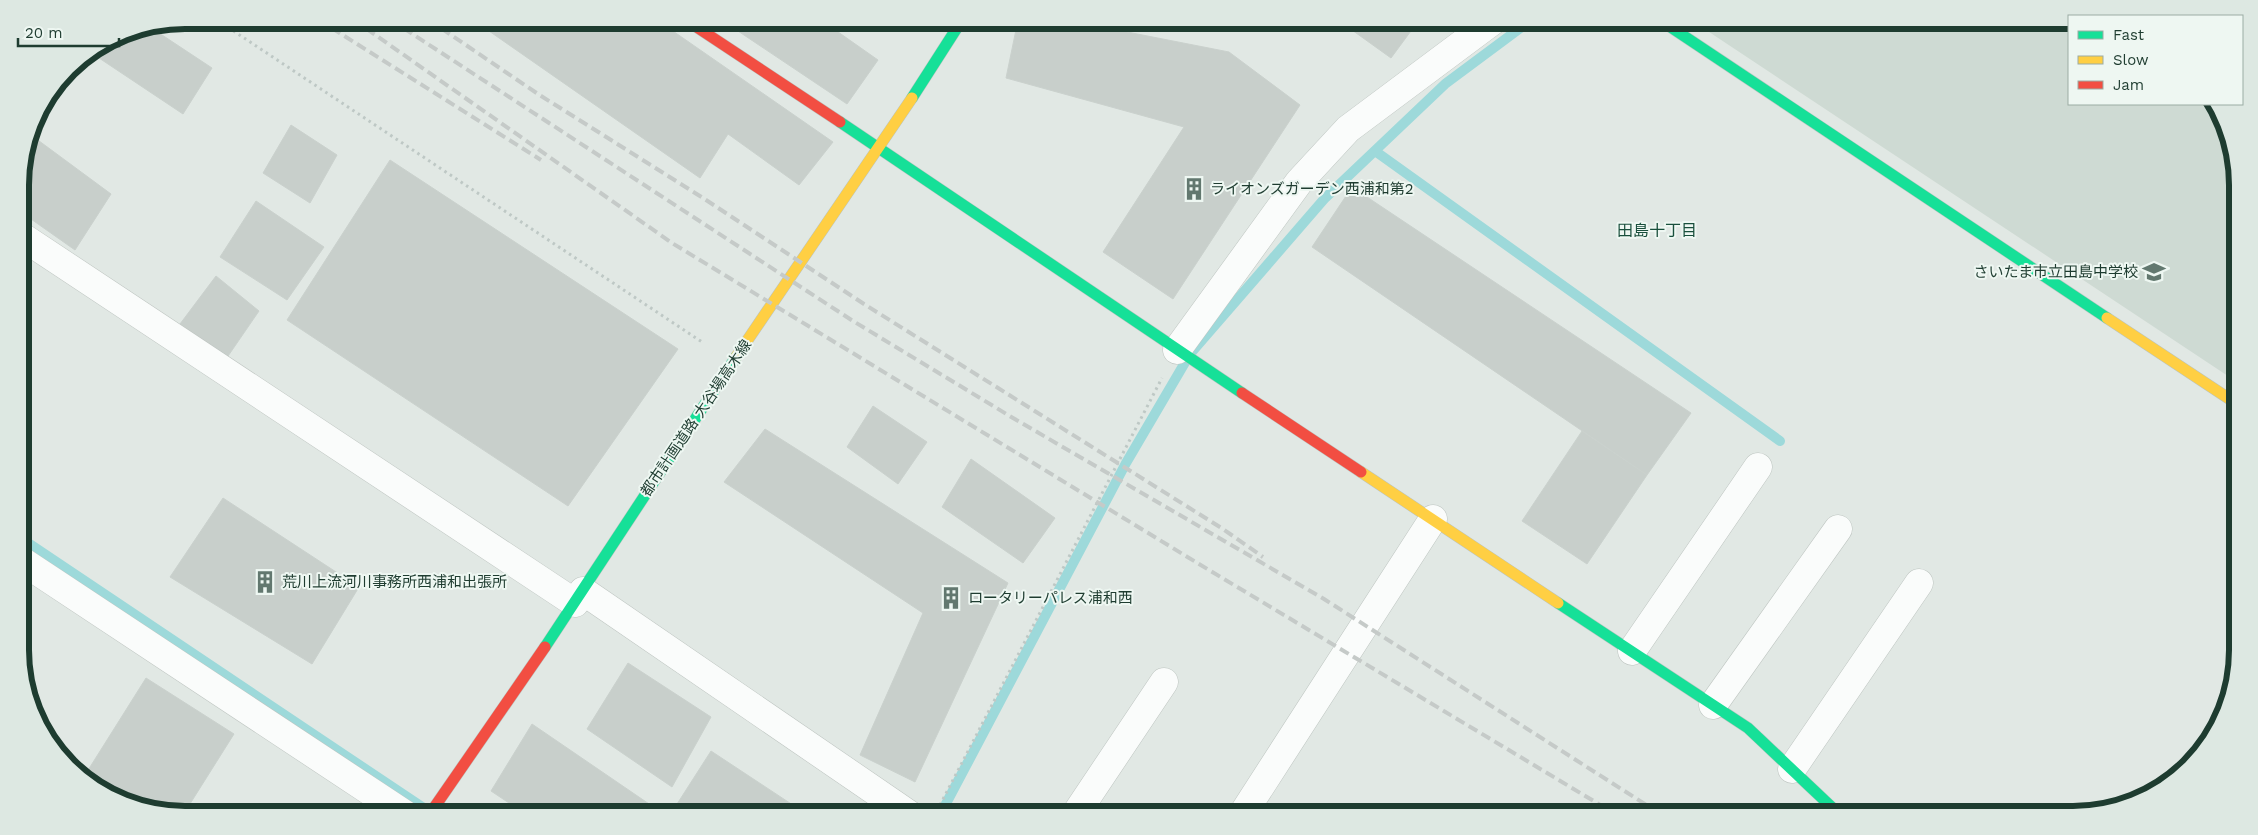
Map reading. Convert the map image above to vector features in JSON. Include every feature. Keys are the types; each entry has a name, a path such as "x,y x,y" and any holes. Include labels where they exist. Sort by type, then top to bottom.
{"street":[{"path":"700,29 880,148 1177,350 1748,728 1831,806"},
{"name":"都市計画道路 大谷場高木線","path":"436,806 579,597 733,362 880,148 956,29"},
{"path":"1177,350 1299,182 1348,129 1482,29"},
{"path":"1674,29 2229,399"},
{"path":"29,241 579,597 896,806"},
{"path":"1632,651 1758,467"},
{"path":"1248,806 1433,519"},
{"path":"1713,705 1838,529"},
{"path":"29,566 392,806"},
{"path":"1792,769 1919,583"},
{"path":"1081,806 1164,682"}],"path":[{"path":"231,29 702,342"},
{"path":"940,806 1177,350"}],"shaded area":[{"name":"さいたま市立田島中学校","path":"1705,29 2068,29 2068,105 2207,105 2224,144 2228,164 2229,377"}],"building":[{"path":"490,29 670,29 833,142 799,185 728,134 700,178 489,31"},
{"path":"735,29 834,29 878,60 847,104"},
{"name":"ライオンズガーデン西浦和第2","path":"1016,29 1112,29 1229,52 1300,105 1173,299 1103,252 1184,127 1006,78"},
{"path":"1351,29 1412,29 1391,58"},
{"path":"157,31 212,68 183,114 96,56 125,41"},
{"path":"291,125 337,155 310,203 263,173"},
{"path":"36,139 111,194 75,250 29,218 29,174"},
{"path":"390,160 678,349 568,506 287,320"},
{"path":"1352,187 1691,413 1647,475 1312,247"},
{"path":"256,201 324,247 287,300 220,257"},
{"path":"216,276 259,311 226,359 180,324"},
{"path":"873,406 927,442 898,484 847,447"},
{"name":"ロータリーパレス浦和西","path":"765,429 1008,583 915,782 860,755 923,613 724,482"},
{"path":"1582,431 1647,475 1587,564 1522,521"},
{"path":"971,459 1055,518 1023,563 942,507"},
{"name":"荒川上流河川事務所西浦和出張所","path":"223,498 359,587 312,664 170,577"},
{"path":"628,663 711,717 672,787 587,729"},
{"path":"146,678 234,734 189,806 164,805 134,798 115,790 87,772"},
{"path":"532,724 652,806 514,806 491,791"},
{"path":"711,751 794,806 676,806"}],"waterway":[{"path":"945,806 1126,463 1190,354 1325,198 1445,84 1519,29"},
{"path":"1375,151 1780,441"},
{"path":"29,544 421,806"}],"railway":[{"path":"333,29 541,160"},
{"path":"367,29 672,243 1199,564 1602,806"},
{"path":"405,29 853,321 1013,418 1324,599 1648,806"},
{"path":"442,29 538,94 703,198 864,304 1223,529 1263,557"}],"traffic: fast":[{"path":"912,98 956,29"},
{"path":"1674,29 2107,318"},
{"path":"840,122 1242,393"},
{"path":"545,647 736,357"},
{"path":"1558,603 1748,728 1830,806"}],"traffic: slow":[{"path":"736,357 912,98"},
{"path":"2107,318 2229,399"},
{"path":"1361,472 1558,603"}],"traffic: jam":[{"path":"700,29 840,122"},
{"path":"1242,393 1361,472"},
{"path":"435,806 545,647"}],"place":[{"name":"ライオンズガーデン西浦和第2","path":"1194,189"},
{"name":"さいたま市立田島中学校","path":"2154,272"},
{"name":"荒川上流河川事務所西浦和出張所","path":"265,582"},
{"name":"ロータリーパレス浦和西","path":"951,598"}],"district":[{"name":"田島十丁目","path":"1657,230"}]}
